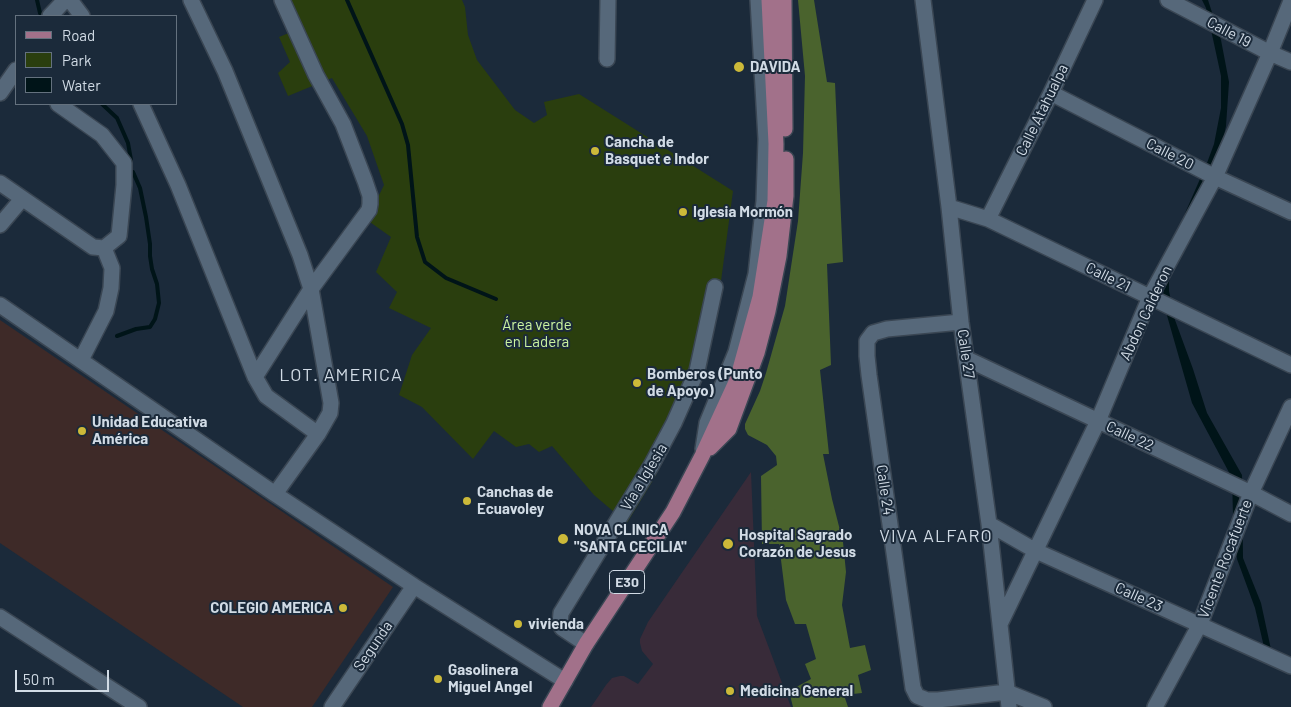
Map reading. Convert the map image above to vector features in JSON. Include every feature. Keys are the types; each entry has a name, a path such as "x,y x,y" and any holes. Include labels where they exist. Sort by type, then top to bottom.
{"main road":[{"path":"702,456 738,380 760,298 775,201 776,144 769,0"},
{"name":"E30","path":"550,707 586,644 674,512 702,456 728,429 757,353 768,312 779,256 786,196 784,0"}],"street":[{"path":"51,15 65,0"},
{"path":"70,0 81,15"},
{"path":"191,0 226,71 300,255 311,289 331,403 330,413 318,434 275,494"},
{"path":"255,377 311,289 369,210 370,196 358,160 343,124 316,75 282,0"},
{"path":"607,59 608,0"},
{"name":"E30","path":"702,456 707,423 736,352 756,274 764,201 766,139 758,0"},
{"name":"Calle 27","path":"923,0 949,207 961,322 989,524 1009,707"},
{"name":"Calle Atahualpa","path":"988,219 1095,0"},
{"name":"Calle 19","path":"1168,0 1291,62"},
{"name":"Abdon Calderon","path":"1000,624 1098,421 1150,298 1215,178 1291,2"},
{"path":"0,92 15,71"},
{"name":"Calle 20","path":"1051,93 1215,178 1291,212"},
{"path":"0,183 93,247 104,248 119,236 124,185 124,163 102,135 59,105"},
{"path":"140,105 178,185 255,377 266,396 318,434"},
{"path":"0,225 22,198"},
{"name":"Calle 21","path":"949,207 988,219 1291,365"},
{"path":"80,360 106,311 111,288 112,268 104,248"},
{"name":"Vía a Iglesia","path":"586,644 562,628 560,624 561,613 651,466 674,423 696,370 715,287"},
{"path":"0,304 275,494 414,586 565,681"},
{"name":"Calle 24","path":"961,322 887,329 874,332 867,341 869,375 913,688 917,696 927,700 1007,692 1044,707"},
{"name":"Calle 22","path":"967,359 1251,493 1291,514"},
{"name":"Vicente Rocafuerte","path":"1155,707 1200,624 1251,493 1291,408"},
{"name":"Calle 23","path":"989,524 1036,551 1291,666"},
{"name":"Segunda","path":"332,707 414,586"},
{"path":"0,616 42,646 139,707"}],"shaded area":[{"name":"Unidad Educativa América","path":"0,320 393,587 312,707 243,707 0,543"},
{"name":"Hospital Sagrado Corazón de Jesus","path":"751,472 757,616 791,707 591,707 612,678 624,676 638,684 653,664 642,651 640,643 648,622"}],"green space":[{"name":"Área verde en Ladera","path":"291,0 462,0 465,7 468,35 477,60 515,110 534,123 547,115 544,102 579,94 733,191 717,311 670,446 655,477 627,523 594,495 552,446 539,452 529,444 516,447 494,431 473,459 422,407 399,395 412,355 431,328 389,308 397,292 376,272 391,237 367,220 384,185 367,136 332,78 288,96 278,73 290,62 279,37 301,28"},
{"path":"798,0 814,0 827,82 835,83 843,262 827,264 831,365 820,370 829,454 823,454 843,542 846,572 842,605 850,648 865,645 871,670 858,675 862,693 844,695 848,707 793,707 789,691 811,679 805,664 816,659 806,624 795,624 786,600 779,544 762,544 761,476 777,465 776,456 767,445 748,435 745,429 745,424 766,373 785,306 798,221 803,153 805,76"}],"water":[{"path":"1202,0 1208,0 1221,40 1229,82 1226,126 1217,168 1173,267 1169,291 1175,320 1207,413 1242,475 1243,558 1261,603 1272,654 1267,660 1255,608 1237,559 1232,478 1192,403 1160,285 1186,211 1214,144 1221,108 1221,76 1206,8"}],"waterway":[{"path":"37,0 40,13"},
{"path":"347,0 402,124 408,145 417,237 425,262 446,278 496,299"},
{"path":"103,105 117,118 128,143 131,160"},
{"path":"117,336 136,329 150,327 155,319 159,303 157,284 150,256 146,217 140,188 133,172"}],"place":[{"name":"DAVIDA","path":"739,67"},
{"name":"Cancha de Basquet e Indor","path":"595,151"},
{"name":"Iglesia Mormón","path":"683,212"},
{"name":"Bomberos (Punto de Apoyo)","path":"637,383"},
{"name":"Unidad Educativa América","path":"82,431"},
{"name":"Canchas de Ecuavoley","path":"467,501"},
{"name":"NOVA CLINICA \"SANTA CECILIA\"","path":"563,539"},
{"name":"Hospital Sagrado Corazón de Jesus","path":"728,544"},
{"name":"COLEGIO AMERICA","path":"343,608"},
{"name":"vivienda","path":"518,624"},
{"name":"Gasolinera Miguel Angel","path":"438,679"},
{"name":"Medicina General","path":"730,691"}],"district":[{"name":"LOT. AMERICA","path":"341,375"},
{"name":"VIVA ALFARO","path":"936,536"}]}
